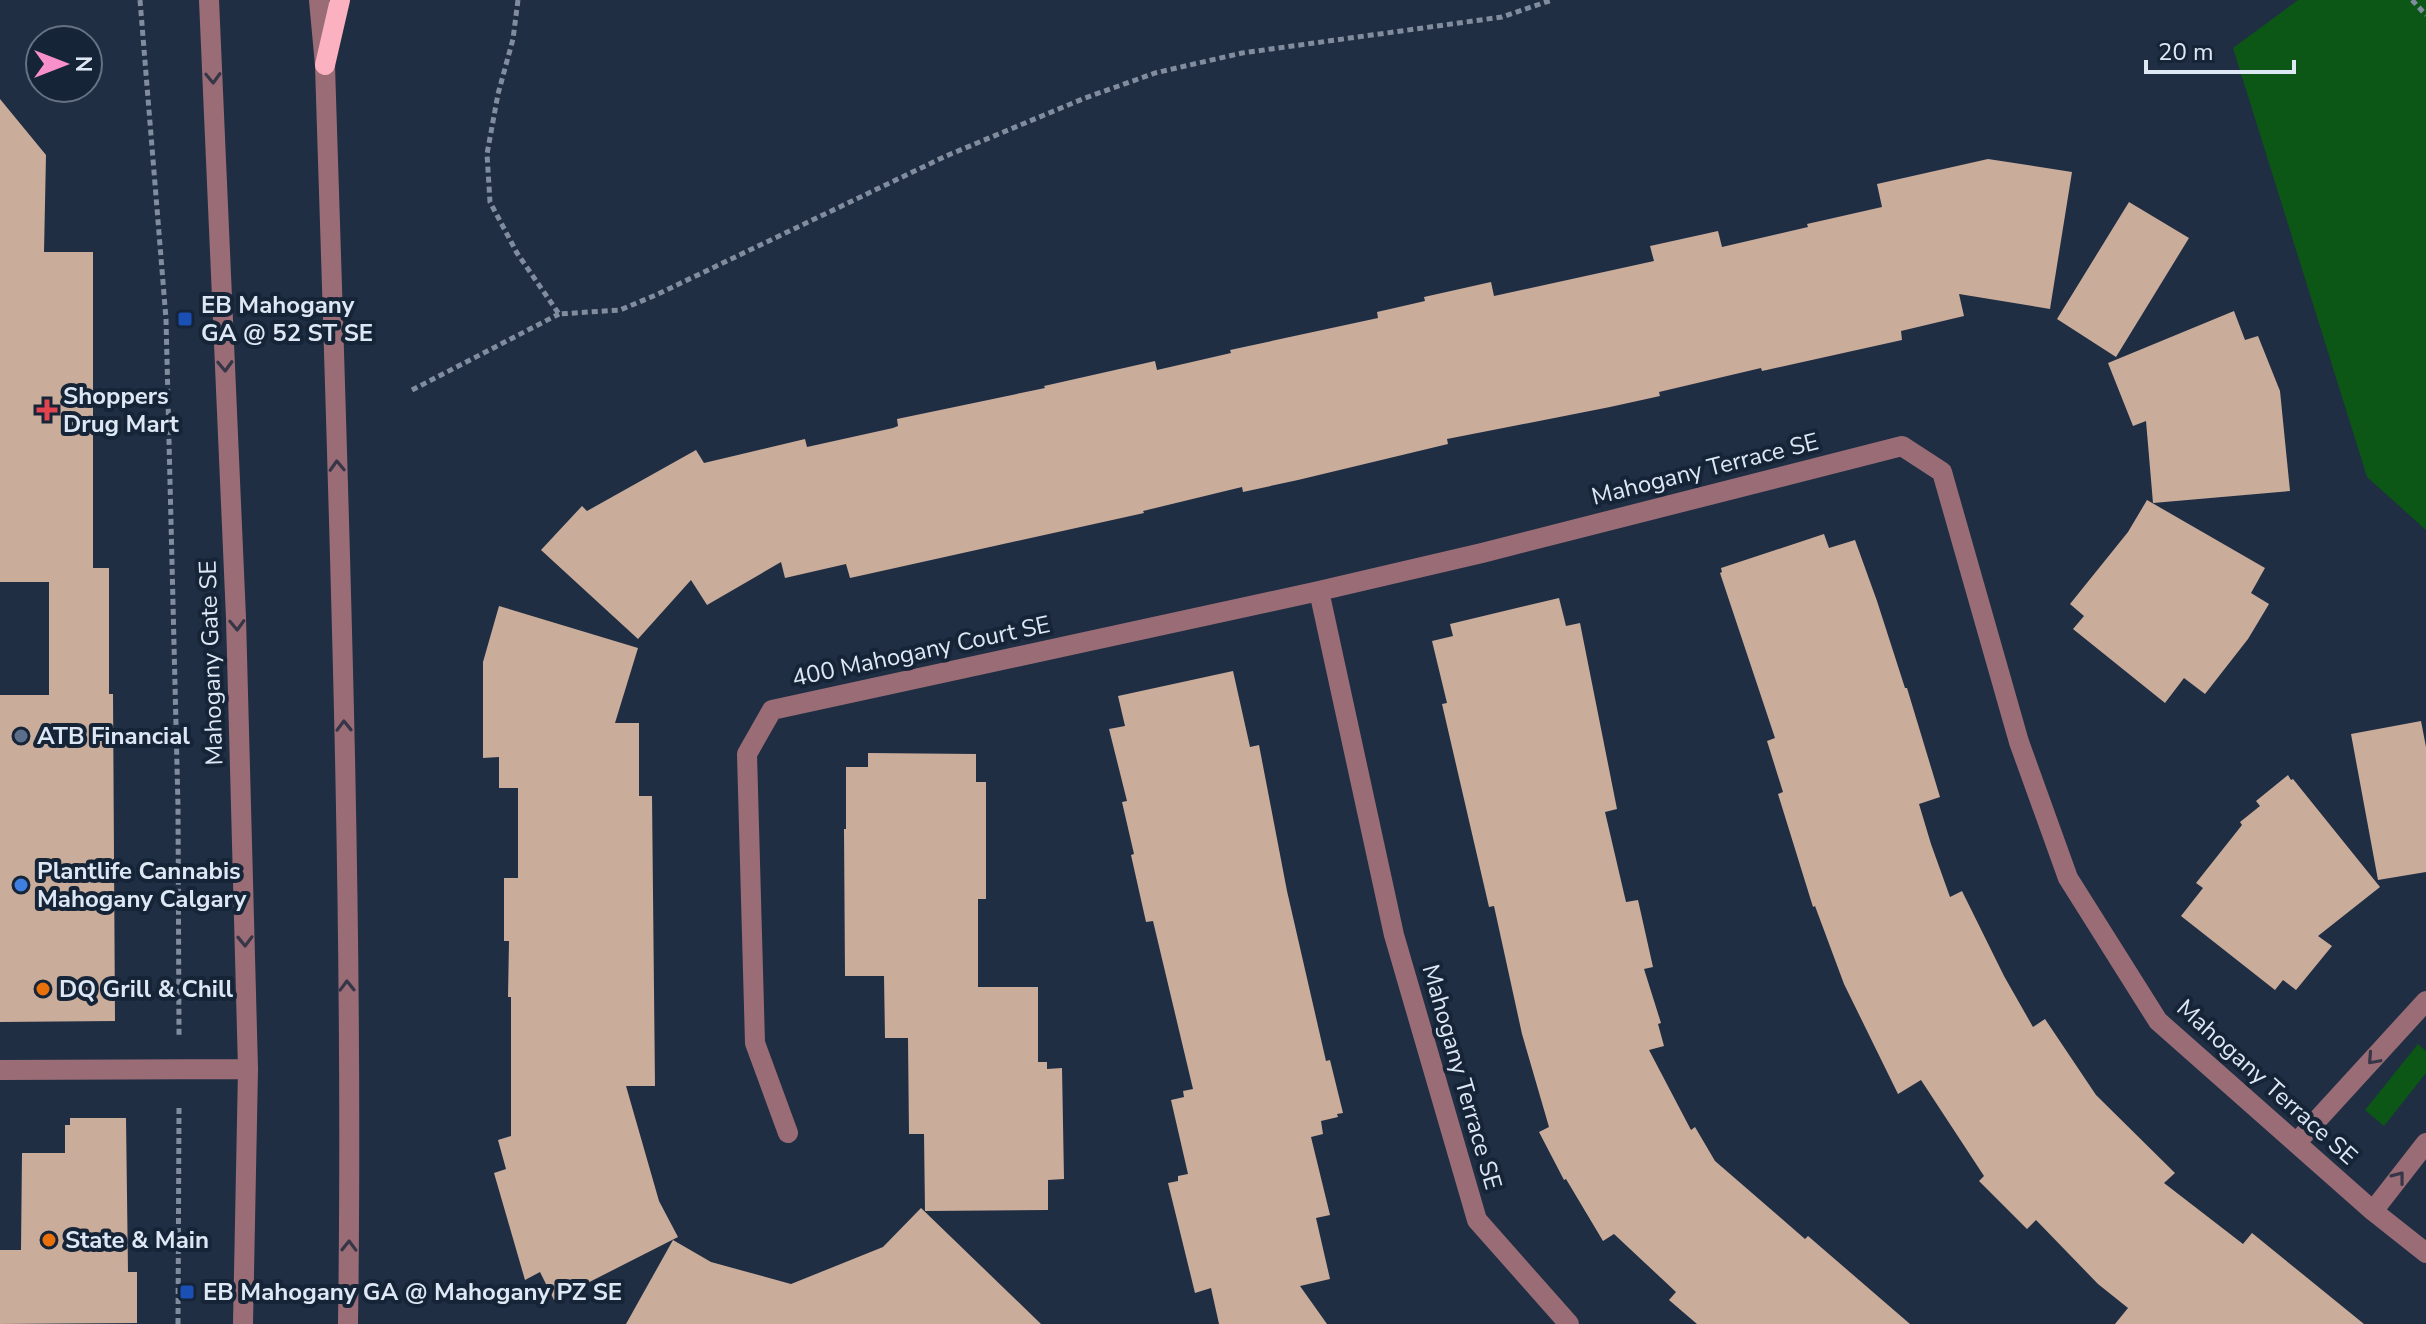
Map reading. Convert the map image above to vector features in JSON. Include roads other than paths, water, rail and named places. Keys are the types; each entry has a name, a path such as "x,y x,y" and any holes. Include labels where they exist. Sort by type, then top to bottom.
{"main road":[{"path":"325,65 340,0"}],"street":[{"name":"Mahogany Gate SE","path":"209,0 236,618 248,1069 243,1324"},
{"path":"319,0 325,65 342,631 350,1181 348,1324"},
{"name":"Mahogany Terrace SE","path":"1569,1324 1477,1220 1394,935 1319,591 1482,553 1902,446 1942,472 2019,742 2068,878 2158,1021 2373,1211 2426,1253"},
{"name":"400 Mahogany Court SE","path":"788,1133 755,1043 747,754 772,710 1319,591"},
{"path":"2297,1142 2426,1001"},
{"path":"0,1070 248,1069"},
{"path":"2373,1211 2426,1143"}],"place":[{"name":"EB Mahogany GA @ 52 ST SE","path":"185,319"},
{"name":"Shoppers Drug Mart","path":"47,410"},
{"name":"ATB Financial","path":"21,736"},
{"name":"Plantlife Cannabis Mahogany Calgary","path":"21,885"},
{"name":"DQ Grill & Chill","path":"43,989"},
{"name":"State & Main","path":"49,1240"},
{"name":"EB Mahogany GA @ Mahogany PZ SE","path":"187,1292"}]}
